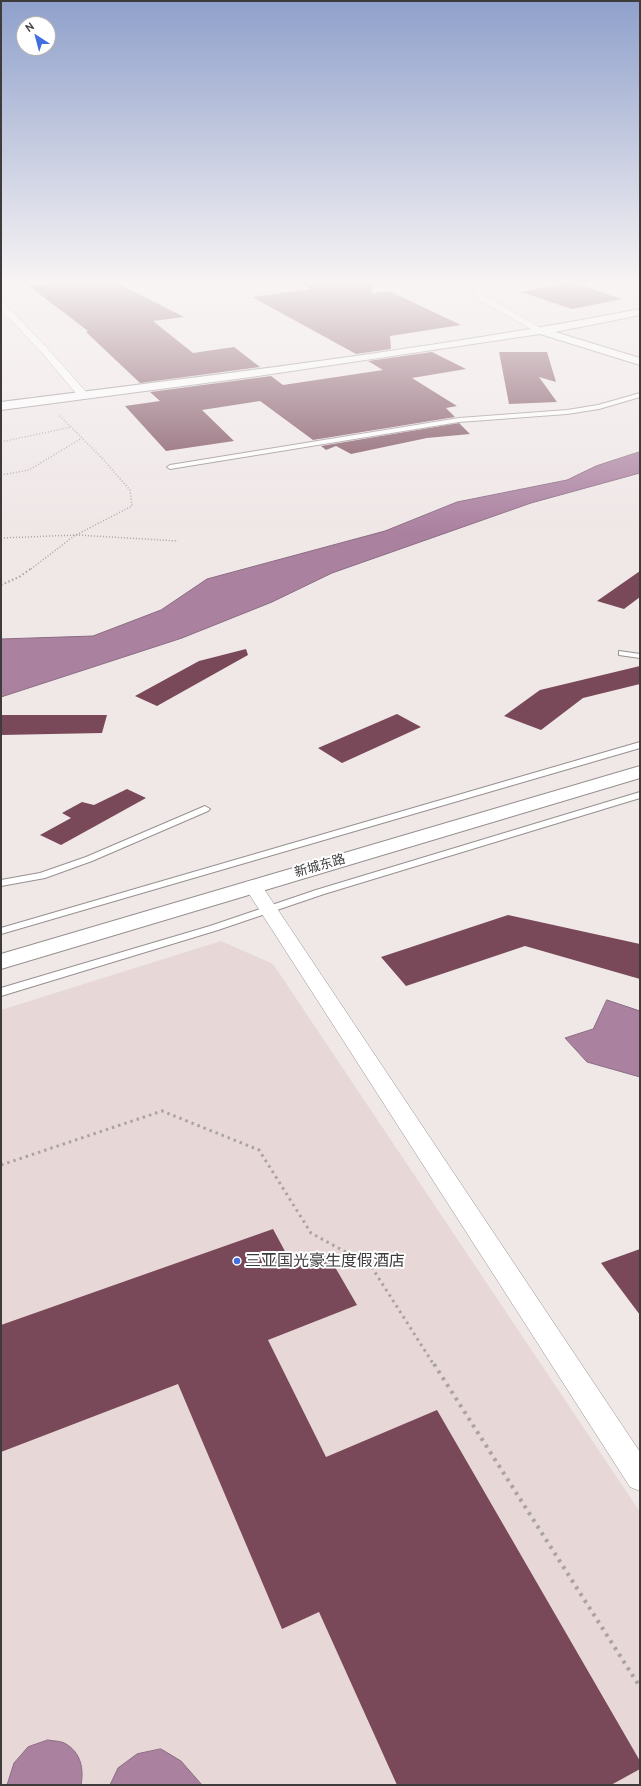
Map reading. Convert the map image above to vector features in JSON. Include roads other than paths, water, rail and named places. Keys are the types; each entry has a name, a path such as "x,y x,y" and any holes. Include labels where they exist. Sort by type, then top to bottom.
{"street":[{"path":"57,365 84,396"},
{"path":"1,406 312,365"},
{"name":"新城东路","path":"1,962 640,772"},
{"path":"253,886 640,1477"}],"lane":[{"path":"170,467 459,420 567,412 599,407 640,395"},
{"path":"622,653 640,656"},
{"path":"1,931 640,746"},
{"path":"1,992 214,928 320,892 640,795"},
{"path":"1,883 42,876 89,859 204,809"}],"place":[{"name":"三亚国光豪生度假酒店","path":"237,1261"}]}
